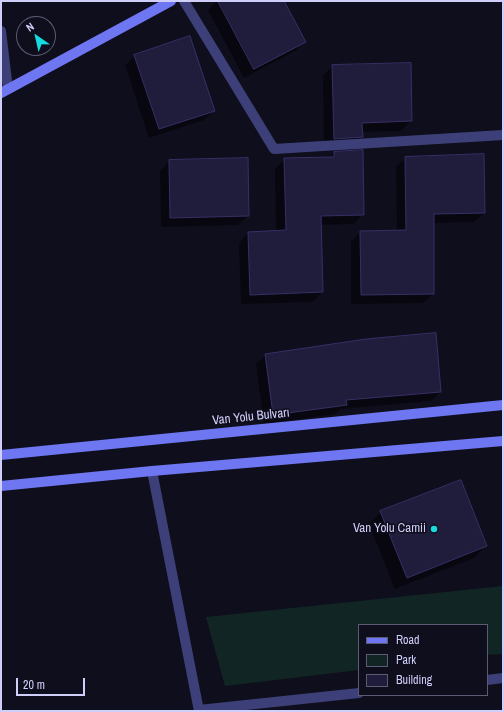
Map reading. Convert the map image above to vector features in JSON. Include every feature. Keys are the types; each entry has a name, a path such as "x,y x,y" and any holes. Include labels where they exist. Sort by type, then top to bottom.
{"main road":[{"path":"5,91 171,1"},
{"name":"Van Yolu Bulvarı","path":"1,455 503,405"},
{"path":"1,486 152,471 503,441"}],"street":[{"path":"184,1 274,149 503,135"},
{"path":"1,31 5,91"},
{"path":"152,471 199,711 358,693"},
{"path":"488,680 503,678"}],"green space":[{"path":"503,586 503,654 488,655 488,624 358,624 358,670 225,686 206,617"}],"building":[{"path":"218,1 284,1 306,42 254,69"},
{"path":"190,36 215,111 159,129 134,55"},
{"path":"411,63 412,121 362,123 363,137 334,139 332,65"},
{"path":"363,150 364,215 321,216 323,292 250,295 248,232 286,230 284,158 334,157 334,152"},
{"path":"484,154 485,213 434,214 434,294 361,295 360,231 406,230 405,157"},
{"path":"248,158 249,216 170,218 169,160"},
{"path":"436,333 441,392 346,400 347,405 273,415 265,354 366,339"},
{"name":"Van Yolu Camii","path":"461,480 487,546 407,578 380,511"}],"place":[{"name":"Van Yolu Camii","path":"434,529"}]}
